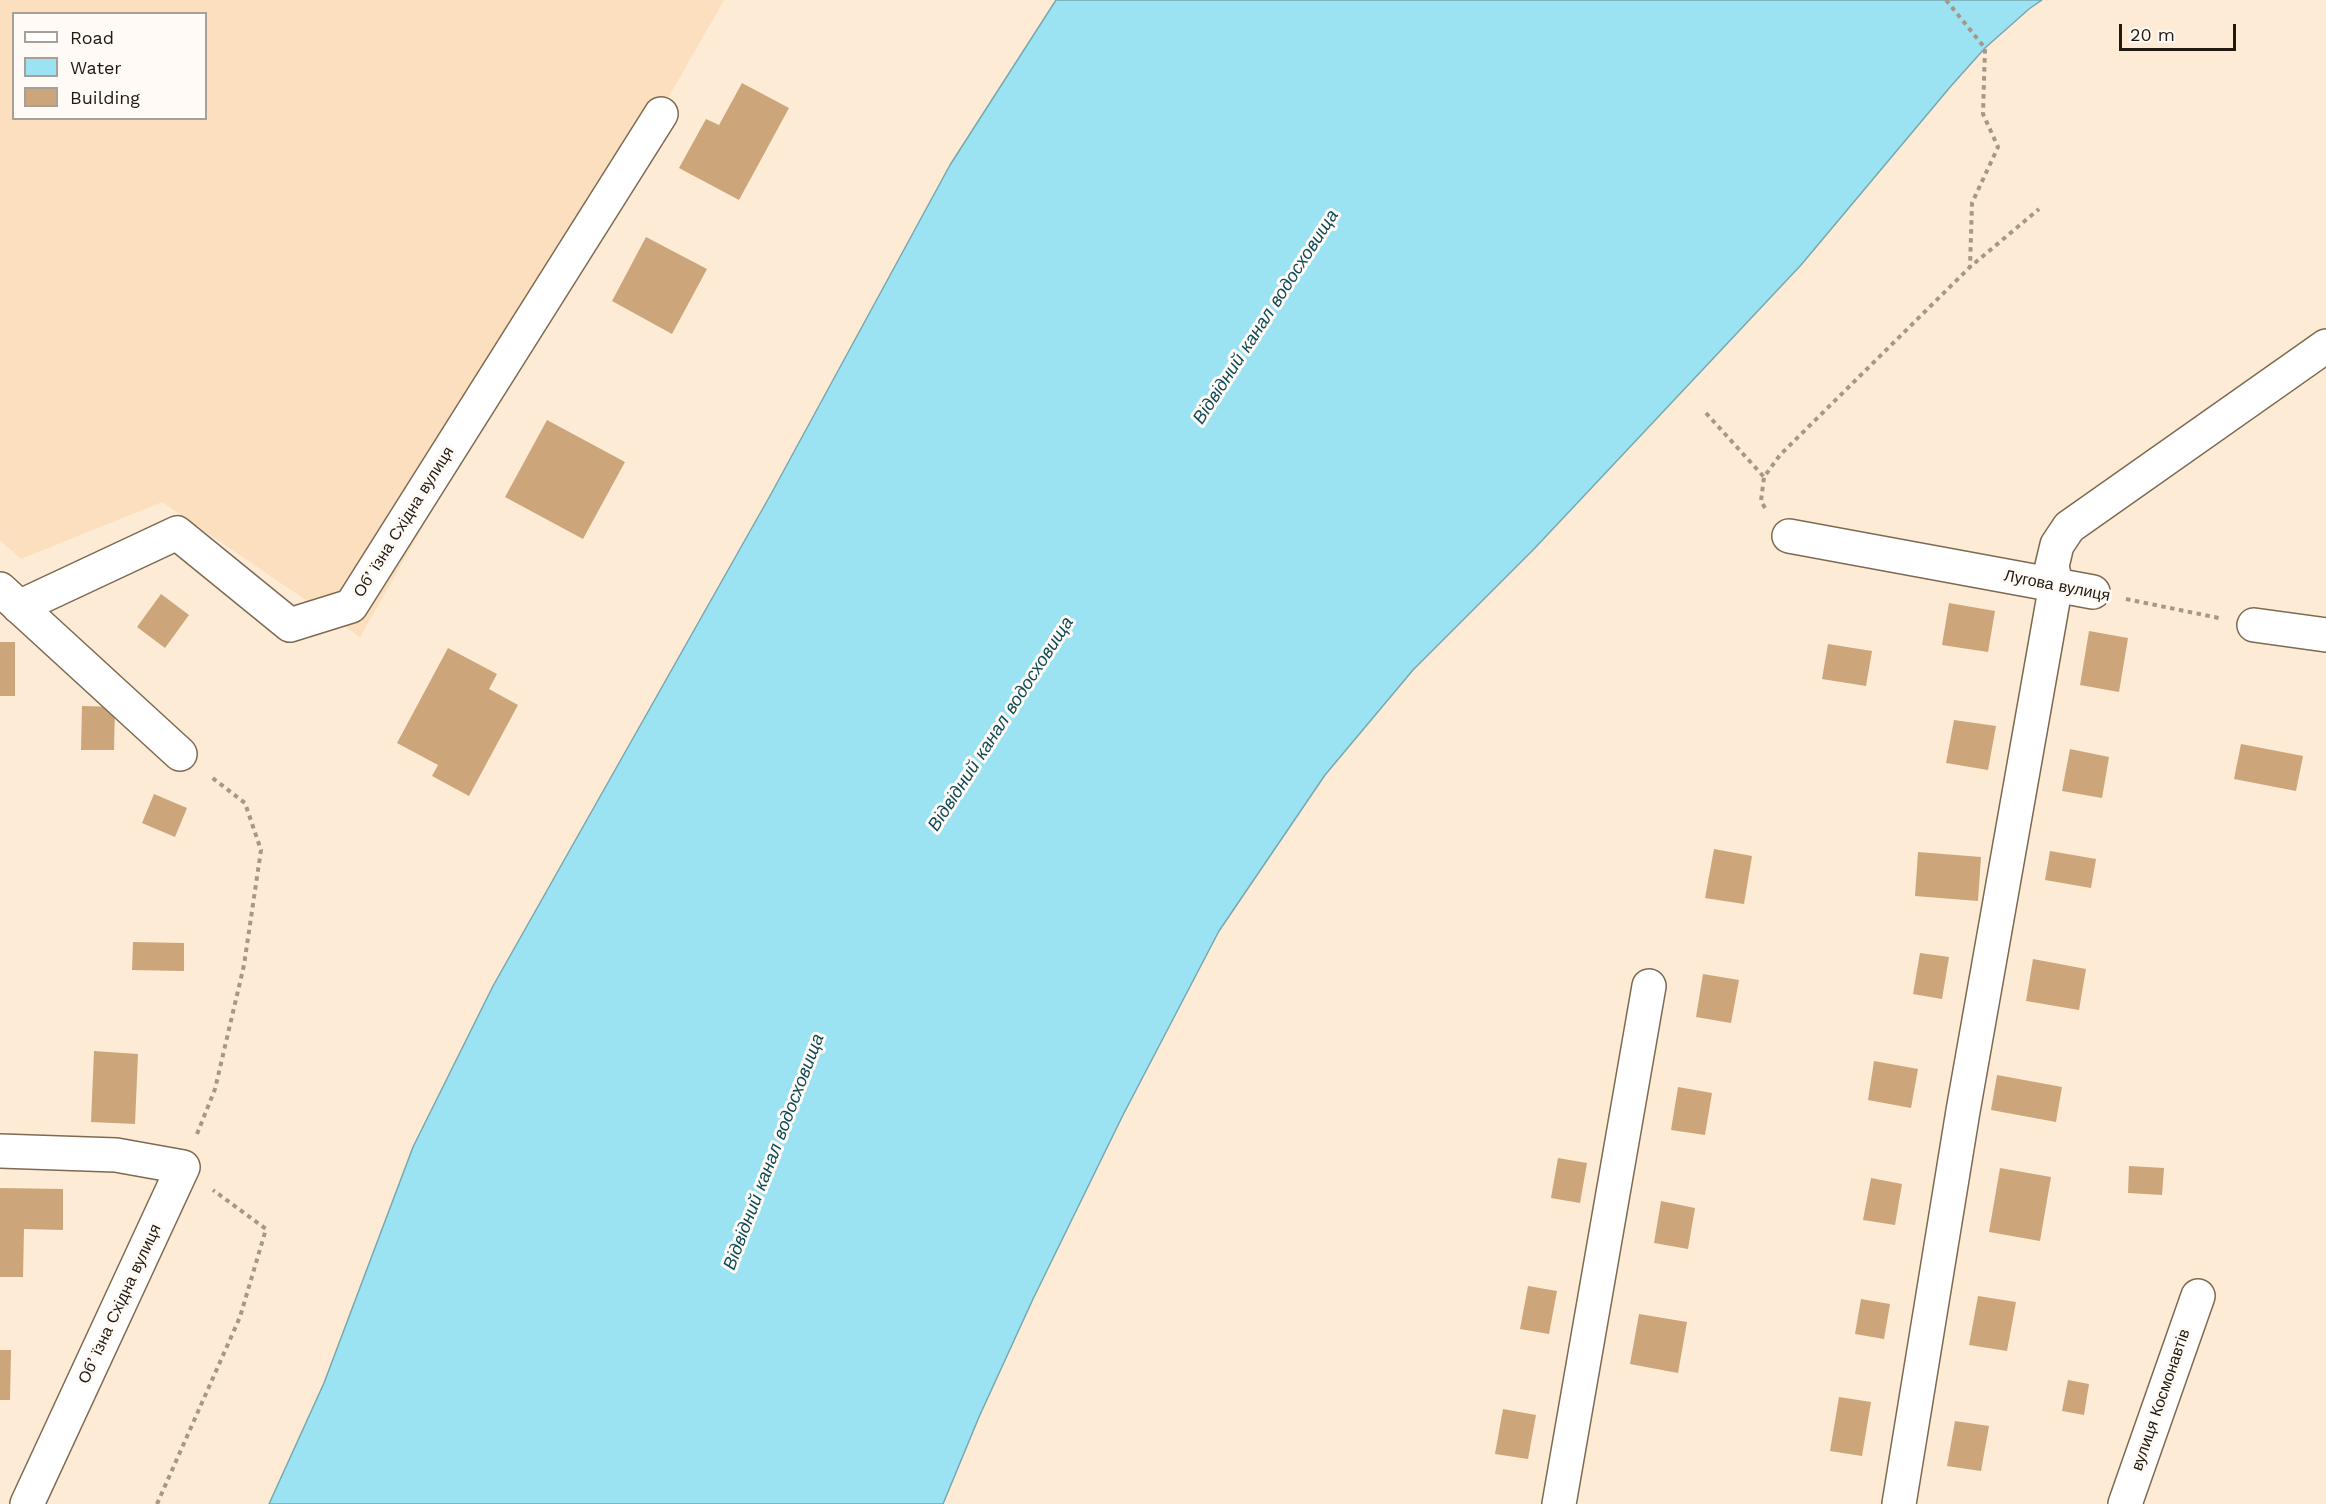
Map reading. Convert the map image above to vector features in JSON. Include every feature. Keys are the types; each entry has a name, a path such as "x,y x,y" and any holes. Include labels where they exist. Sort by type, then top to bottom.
{"street":[{"name":"Обʼїзна Східна вулиця","path":"180,754 10,598 177,533 290,625 351,606 661,114"},
{"path":"1899,1504 1965,1099 2056,584 2052,566 2057,545 2069,527 2326,346"},
{"name":"Лугова вулиця","path":"1789,536 2093,592"},
{"path":"2254,625 2326,635"},
{"path":"1559,1504 1649,986"},
{"path":"0,1151 116,1155 183,1167"},
{"name":"Обʼїзна Східна вулиця","path":"27,1504 183,1167"},
{"name":"вулиця Космонавтів","path":"2125,1504 2198,1296"}],"path":[{"path":"1946,0 1985,48 1983,114 1998,147 1972,203 1970,267"},
{"path":"1789,536 1771,520 1761,501 1764,477 1780,455 1970,267 2039,209"},
{"path":"1706,412 1764,477"},
{"name":"Лугова вулиця","path":"2093,592 2254,625"},
{"path":"157,1504 240,1317 266,1229 183,1167 215,1089 244,965 261,850 245,803 180,754"}],"shaded area":[{"path":"0,0 724,0 360,637 162,502 21,559 0,540"}],"water":[{"name":"Відвідний канал водосховища","path":"1056,0 2042,0 1985,48 1801,265 1534,549 1413,670 1325,775 1219,931 1123,1115 1033,1299 979,1417 943,1504 269,1504 324,1383 413,1147 493,986 771,494 950,165"}],"building":[{"path":"742,83 789,108 739,200 679,168 706,119 719,125"},
{"path":"646,237 707,269 672,334 612,301"},
{"path":"547,420 625,462 583,539 505,497"},
{"path":"161,594 189,615 165,648 137,627"},
{"path":"1949,603 1995,611 1988,652 1942,645"},
{"path":"2089,631 2128,638 2119,692 2080,685"},
{"path":"0,642 15,642 15,696 0,696"},
{"path":"1828,644 1872,651 1866,686 1822,679"},
{"path":"448,648 497,674 489,689 518,705 469,796 432,776 438,765 397,743"},
{"path":"82,706 115,707 114,750 81,750"},
{"path":"1954,720 1996,726 1988,770 1946,763"},
{"path":"2241,744 2303,756 2296,791 2234,779"},
{"path":"2070,749 2109,757 2102,798 2062,791"},
{"path":"154,794 187,808 175,837 142,823"},
{"path":"1714,849 1752,856 1744,904 1705,898"},
{"path":"2050,851 2096,859 2091,888 2045,880"},
{"path":"1918,852 1981,857 1978,901 1915,896"},
{"path":"133,942 184,943 184,971 132,970"},
{"path":"1920,953 1949,957 1942,999 1913,994"},
{"path":"2033,959 2086,969 2079,1010 2026,1001"},
{"path":"1703,974 1739,980 1731,1023 1696,1017"},
{"path":"94,1051 138,1054 135,1124 91,1122"},
{"path":"1874,1061 1918,1069 1911,1108 1868,1100"},
{"path":"1997,1075 2062,1087 2056,1122 1991,1110"},
{"path":"1678,1087 1712,1093 1705,1135 1671,1130"},
{"path":"1558,1158 1587,1163 1580,1203 1551,1198"},
{"path":"2129,1166 2164,1168 2162,1195 2128,1193"},
{"path":"2000,1168 2051,1177 2040,1241 1989,1232"},
{"path":"1871,1178 1902,1184 1895,1225 1863,1220"},
{"path":"0,1188 63,1189 63,1230 24,1229 23,1277 0,1277"},
{"path":"1661,1201 1695,1208 1688,1249 1654,1243"},
{"path":"1528,1286 1557,1291 1549,1334 1520,1329"},
{"path":"1978,1296 2016,1302 2007,1351 1969,1345"},
{"path":"1861,1299 1890,1304 1884,1339 1855,1334"},
{"path":"1639,1314 1687,1322 1678,1373 1630,1364"},
{"path":"0,1350 11,1350 10,1400 0,1400"},
{"path":"2068,1380 2089,1384 2084,1415 2062,1411"},
{"path":"1839,1397 1871,1402 1862,1456 1830,1451"},
{"path":"1503,1409 1536,1415 1528,1459 1495,1454"},
{"path":"1955,1421 1989,1426 1981,1471 1947,1466"}]}
